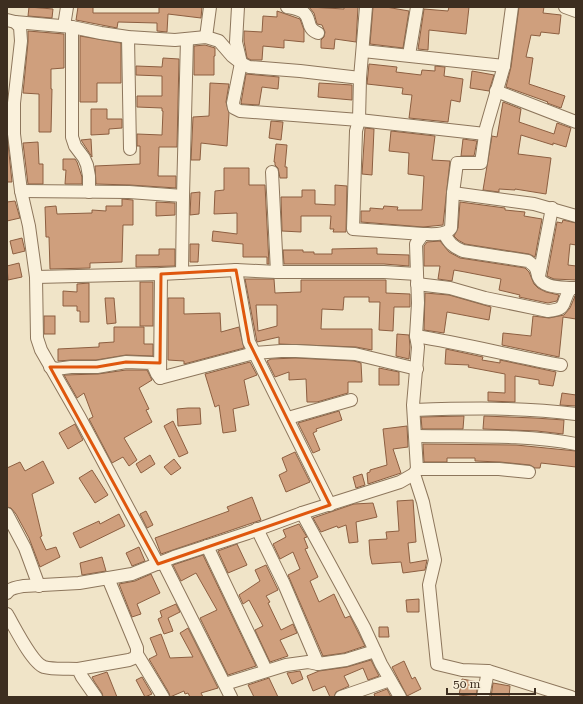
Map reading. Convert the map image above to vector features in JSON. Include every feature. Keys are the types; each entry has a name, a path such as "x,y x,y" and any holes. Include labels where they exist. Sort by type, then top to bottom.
{"street":[{"path":"67,7 72,137 75,146 84,158 87,165 89,192"},
{"path":"206,37 210,7"},
{"path":"238,7 236,42 241,63 233,103 234,108 240,111 359,120 485,134"},
{"path":"287,7 304,13 310,27 313,31 318,33"},
{"path":"366,7 360,78 359,120 356,131 353,229 422,234 449,232 451,228 453,193 457,163 481,163 485,134 504,66 512,7"},
{"path":"409,55 417,7"},
{"path":"565,7 576,11"},
{"path":"11,21 68,26 101,33 176,40 206,37 218,40 232,56 241,63 254,67 360,78"},
{"path":"11,21 20,27 21,41 14,103 14,134 21,191 29,226 36,276 37,338 41,350 50,367 80,418 160,563 231,697"},
{"path":"128,36 130,149"},
{"path":"182,273 187,39"},
{"path":"362,51 504,66"},
{"path":"496,91 576,122"},
{"path":"272,172 277,272"},
{"path":"21,191 129,192 183,196"},
{"path":"453,193 552,208 576,216"},
{"path":"539,278 552,208"},
{"path":"444,233 448,242 453,247 463,251 528,261 535,266 538,271 539,278 544,283 550,286 573,288"},
{"path":"422,234 416,244 418,303 416,336 418,348 414,410 416,471 434,560 428,585 437,664 462,670 488,671 544,693 571,697"},
{"path":"36,276 161,274 236,270 277,272 384,272 417,279 485,298 548,311 562,308 567,293 573,288"},
{"path":"236,270 247,334 254,353 288,418 330,505"},
{"path":"160,378 161,274"},
{"path":"416,336 455,342 513,356 561,365"},
{"path":"160,378 254,353 296,350 355,354 417,369"},
{"path":"50,367 56,369 71,367 97,367 126,362 152,363 160,378"},
{"path":"288,418 351,400"},
{"path":"414,410 472,408 545,410 576,414"},
{"path":"416,436 518,438 576,444"},
{"path":"7,593 8,591 24,586 79,583 132,574 206,546 302,513 400,482 416,471 499,469 529,472"},
{"path":"302,513 400,697"},
{"path":"7,514 25,548 39,586"},
{"path":"257,529 284,584 318,664"},
{"path":"206,546 266,670"},
{"path":"108,578 137,648 137,654 163,697"},
{"path":"7,614 27,648 37,662 43,666 52,668 78,669 130,660 137,654"},
{"path":"225,684 286,664 308,662 318,664 346,660 375,651"},
{"path":"78,669 96,697"},
{"path":"483,697 488,671"},
{"path":"341,697 390,680"}],"highlighted area":[{"path":"236,270 249,342 330,505 158,564 50,367 97,367 126,362 160,363 161,274"}],"building":[{"path":"29,7 53,9 52,18 28,16"},
{"path":"78,7 93,7 93,13 159,13 159,7 202,7 201,18 168,14 167,32 157,31 157,23 118,22 117,28 76,20"},
{"path":"309,7 344,9 344,7 358,7 356,42 335,39 334,49 321,48 321,40 324,37 325,32 322,25 317,24 314,13"},
{"path":"373,7 386,7 409,11 403,48 370,44"},
{"path":"449,7 469,7 466,34 429,30 428,50 418,49 424,9 448,11"},
{"path":"519,7 544,7 543,13 561,15 559,34 541,32 540,36 531,35 526,57 533,58 529,84 565,96 561,108 506,87 511,67"},
{"path":"277,11 300,19 304,30 304,42 284,40 284,48 263,46 262,60 251,60 247,58 244,31 262,32 263,16 277,17"},
{"path":"28,31 64,34 64,68 51,69 51,132 39,132 39,94 23,93"},
{"path":"80,36 121,43 121,83 97,83 97,102 80,102"},
{"path":"205,45 215,48 214,75 194,75 194,46"},
{"path":"163,58 179,59 177,147 159,147 158,176 176,176 176,188 96,184 95,166 140,164 140,146 137,146 137,134 162,135 162,108 137,107 137,96 162,96 162,76 136,75 136,66 162,67"},
{"path":"369,64 397,67 396,72 421,75 422,70 435,71 435,66 445,67 444,76 463,79 460,102 451,100 448,122 409,118 412,95 402,94 403,88 367,84"},
{"path":"472,71 494,75 489,91 470,88"},
{"path":"246,74 279,77 278,89 262,87 259,105 242,104"},
{"path":"210,83 229,84 226,102 229,113 227,146 201,143 200,160 191,160 193,117 209,116"},
{"path":"319,83 352,85 352,100 318,97"},
{"path":"503,102 521,109 519,122 554,134 557,123 571,128 566,147 553,143 553,145 521,135 518,154 551,158 546,194 515,189 499,189 499,192 483,190 492,136 497,137"},
{"path":"91,109 107,109 107,119 122,119 122,128 109,129 109,134 91,135"},
{"path":"271,121 283,122 281,140 269,138"},
{"path":"365,128 374,129 372,175 362,174"},
{"path":"391,131 435,136 432,160 450,161 443,225 423,227 361,222 361,211 370,211 370,208 383,209 384,206 398,207 397,210 422,210 424,176 408,174 409,153 389,151"},
{"path":"91,139 92,157 81,140"},
{"path":"463,139 477,141 474,156 461,156"},
{"path":"38,142 39,164 43,164 43,184 28,184 23,143"},
{"path":"8,143 12,182 7,182"},
{"path":"276,144 287,145 285,167 287,167 287,178 280,178 278,168 274,162"},
{"path":"63,159 75,159 82,177 82,184 65,184 66,170 63,170"},
{"path":"224,168 249,168 249,185 265,185 269,264 267,264 267,257 243,257 243,244 212,241 213,231 237,234 237,213 214,214 215,191 224,190"},
{"path":"335,185 347,186 346,232 333,232 334,229 330,229 331,216 301,216 301,232 282,231 281,197 302,197 302,190 315,190 315,204 335,205"},
{"path":"200,192 199,214 190,215 191,193"},
{"path":"122,199 133,200 133,225 123,225 122,262 90,263 90,268 50,269 49,237 46,237 45,207 56,206 57,214 92,213 92,210 106,211 106,206 122,206"},
{"path":"15,201 20,218 7,221 7,202"},
{"path":"156,202 175,203 175,215 156,216"},
{"path":"460,202 525,212 524,216 542,219 535,257 529,254 465,244 458,240 454,236 458,228"},
{"path":"563,220 576,223 576,245 570,244 568,265 576,266 576,280 554,279 547,276 557,222 562,223"},
{"path":"22,238 25,251 13,254 10,241"},
{"path":"440,241 449,252 460,258 525,268 538,288 546,292 559,295 557,301 548,303 519,297 520,295 499,290 501,279 465,272 454,270 452,281 438,279 440,266 424,266 424,246 427,242"},
{"path":"190,244 199,244 198,262 190,262"},
{"path":"377,248 377,254 409,255 409,266 384,264 284,264 283,250 303,250 303,252 314,252 314,254 332,254 332,249"},
{"path":"159,249 175,249 175,266 136,267 136,255 159,255"},
{"path":"19,263 22,277 8,280 7,266"},
{"path":"245,279 274,279 275,293 301,292 301,280 386,280 386,293 410,294 410,307 394,307 393,331 379,330 380,302 369,302 369,297 344,297 343,310 322,309 321,329 372,329 372,350 356,347 279,344 279,337 257,342","holes":["256,305 277,305 277,326 258,331"]},
{"path":"140,282 153,282 153,326 140,326"},
{"path":"89,283 89,322 80,322 80,311 77,311 77,306 63,306 63,291 77,292 77,284"},
{"path":"425,293 449,295 491,307 489,320 447,312 444,333 424,330"},
{"path":"575,296 576,319 563,317 559,357 502,345 503,333 531,336 533,316 549,318 564,315 570,308"},
{"path":"105,298 114,298 116,323 107,324"},
{"path":"168,298 184,298 184,314 220,313 221,332 239,327 244,348 184,364 184,361 168,360"},
{"path":"44,316 55,316 55,334 44,334"},
{"path":"114,327 144,327 144,344 153,344 153,356 126,355 96,360 58,361 58,349 99,347 99,343 114,342"},
{"path":"397,334 409,335 409,359 396,356"},
{"path":"446,349 483,357 482,360 500,363 500,360 556,372 553,386 539,384 539,380 515,376 515,402 488,401 488,392 505,393 505,374 468,367 469,365 445,364"},
{"path":"296,358 354,361 361,363 362,382 348,382 348,393 317,402 307,402 306,379 289,380 289,372 275,377 267,361 271,359"},
{"path":"250,362 257,375 244,380 249,405 233,409 236,431 223,433 219,405 215,407 205,374"},
{"path":"379,368 399,372 399,385 379,385"},
{"path":"126,370 147,370 152,380 139,388 149,409 146,410 152,422 124,438 137,460 129,466 123,457 112,463 89,419 93,417 84,393 77,398 64,375 98,374"},
{"path":"562,393 576,395 576,406 560,405"},
{"path":"200,408 201,424 178,426 177,409"},
{"path":"339,411 342,420 316,429 317,431 313,433 320,450 313,453 298,423"},
{"path":"464,416 463,429 422,429 421,417"},
{"path":"484,416 564,420 563,434 537,431 483,429"},
{"path":"173,421 188,453 179,457 164,426"},
{"path":"75,424 83,440 68,449 59,433"},
{"path":"407,426 408,447 393,449 401,473 368,484 367,473 370,472 370,470 387,465 383,429"},
{"path":"423,444 516,445 576,451 576,467 541,463 540,468 535,468 530,465 475,461 475,458 447,458 447,462 424,462"},
{"path":"295,452 310,482 286,492 279,475 287,471 282,458"},
{"path":"150,455 155,464 141,473 136,464"},
{"path":"174,459 181,468 171,475 164,467"},
{"path":"43,461 54,483 32,494 42,536 40,537 46,550 56,547 60,557 40,567 29,538 16,514 11,508 7,507 7,468 20,462 25,471"},
{"path":"92,470 108,495 95,503 79,478"},
{"path":"362,474 365,485 356,488 353,477"},
{"path":"252,497 261,520 161,554 155,538 229,511 227,507"},
{"path":"413,500 416,542 408,543 410,563 427,560 425,570 403,573 401,562 372,564 369,540 387,539 386,532 399,531 397,501"},
{"path":"373,503 377,517 356,522 358,542 349,543 346,525 338,528 337,526 321,532 313,518 354,504"},
{"path":"146,511 153,525 147,528 140,514"},
{"path":"119,514 125,526 80,548 73,533 99,521 100,524"},
{"path":"299,524 307,537 304,538 308,548 305,549 318,577 310,581 319,602 334,594 345,618 350,616 365,646 344,653 323,656 288,575 300,569 293,552 280,559 273,544 286,537 283,530"},
{"path":"237,544 247,565 228,573 218,551"},
{"path":"139,547 145,561 132,566 126,553"},
{"path":"203,555 256,666 228,675 200,618 217,610 196,573 181,581 173,565"},
{"path":"102,557 106,571 82,575 80,563"},
{"path":"266,565 278,590 266,596 270,602 268,603 281,630 293,624 297,633 280,640 288,656 270,662 255,630 263,626 249,600 243,604 239,595 260,581 255,570"},
{"path":"151,574 160,593 137,604 141,614 132,617 119,584 135,581"},
{"path":"419,599 419,612 407,612 406,600"},
{"path":"176,604 180,612 168,618 173,631 164,634 158,619 162,617 160,611"},
{"path":"379,627 388,627 389,637 379,637"},
{"path":"188,628 218,688 201,693 203,697 190,697 188,693 185,694 184,691 170,697 149,659 157,655 150,638 161,634 170,658 193,657 180,633"},
{"path":"371,660 379,676 368,680 363,668 344,676 349,686 336,692 334,697 330,697 325,686 313,691 307,676 319,671 347,667"},
{"path":"404,661 412,679 415,677 421,689 407,696 392,667"},
{"path":"300,671 303,679 292,684 287,673"},
{"path":"107,672 117,697 103,697 92,677"},
{"path":"142,677 152,694 145,697 136,680"},
{"path":"269,678 278,697 254,697 248,685"},
{"path":"462,679 478,682 476,697 459,695"},
{"path":"493,683 510,686 509,697 491,697"},
{"path":"387,689 391,697 375,697 374,694"}]}
